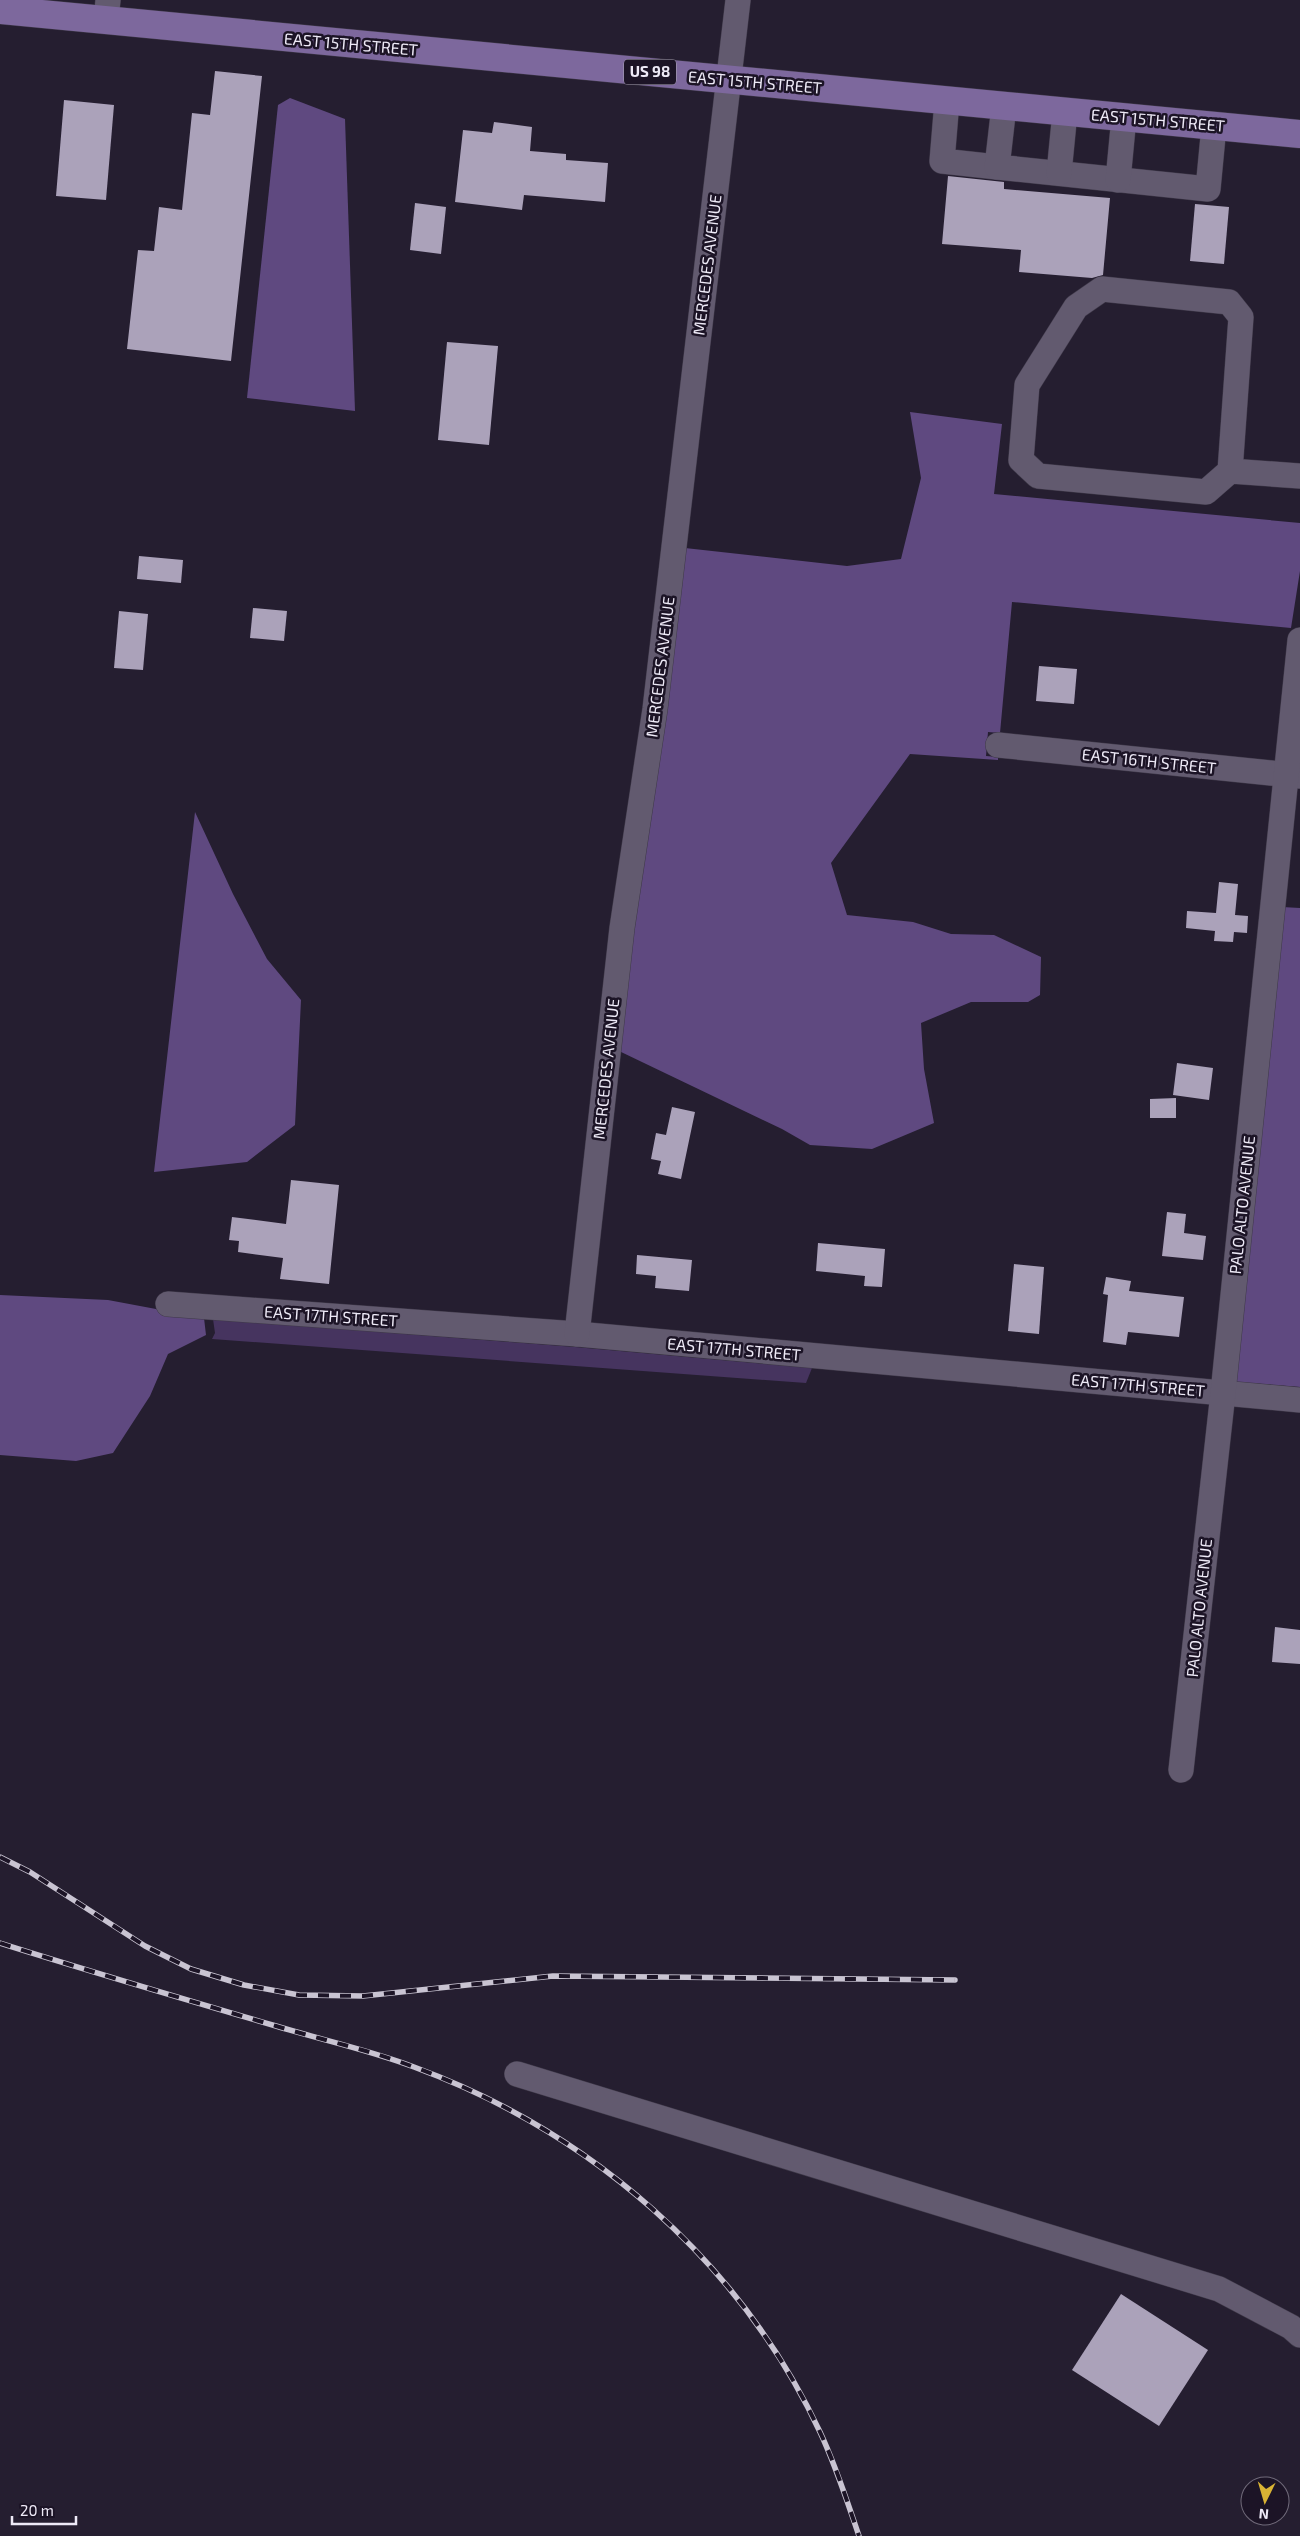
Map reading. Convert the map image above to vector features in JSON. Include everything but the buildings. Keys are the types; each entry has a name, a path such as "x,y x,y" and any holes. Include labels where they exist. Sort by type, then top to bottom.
{"main road":[{"name":"EAST 15TH STREET","path":"0,10 107,10 728,80 1300,134"}],"street":[{"name":"MERCEDES AVENUE","path":"576,1334 622,928 656,709 738,0"},
{"path":"947,100 942,161 1208,189 1214,126"},
{"path":"998,167 1004,106"},
{"path":"1059,173 1065,112"},
{"path":"1118,180 1124,117"},
{"path":"1230,471 1242,317 1229,302 1102,288 1076,307 1027,385 1021,460 1038,476 1206,492 1230,471 1300,476"},
{"name":"PALO ALTO AVENUE","path":"1181,1770 1292,775 1300,640"},
{"name":"EAST 16TH STREET","path":"998,745 1292,775"},
{"name":"EAST 17TH STREET","path":"168,1304 576,1334 1300,1400"},
{"path":"517,2074 1219,2289 1291,2327 1300,2335"}],"shaded area":[{"path":"290,98 345,119 355,411 247,398 278,105"},
{"path":"910,412 1002,424 994,494 1300,523 1300,571 1291,628 1012,602 1000,733 988,732 986,756 998,757 998,760 910,754 831,863 847,915 913,922 951,934 994,935 1041,957 1040,995 1028,1002 971,1002 921,1023 924,1069 934,1123 872,1149 810,1145 782,1129 619,1051 632,930 685,548 847,566 901,559 921,478"},
{"path":"195,812 233,894 267,959 301,1000 295,1125 247,1162 154,1172"},
{"path":"1282,907 1300,908 1300,1387 1235,1382"},
{"path":"0,1295 108,1300 204,1318 206,1335 168,1354 150,1396 113,1453 76,1461 0,1455"},
{"path":"213,1319 575,1347 812,1368 806,1383 212,1339 215,1333"}],"railway":[{"path":"0,1857 30,1872 145,1946 191,1969 244,1985 299,1995 363,1996 553,1976 955,1980"},
{"path":"0,1943 207,2006 380,2055 414,2067 479,2094 541,2127 599,2166 653,2210 703,2259 748,2312 787,2370 820,2432 859,2536"}]}
